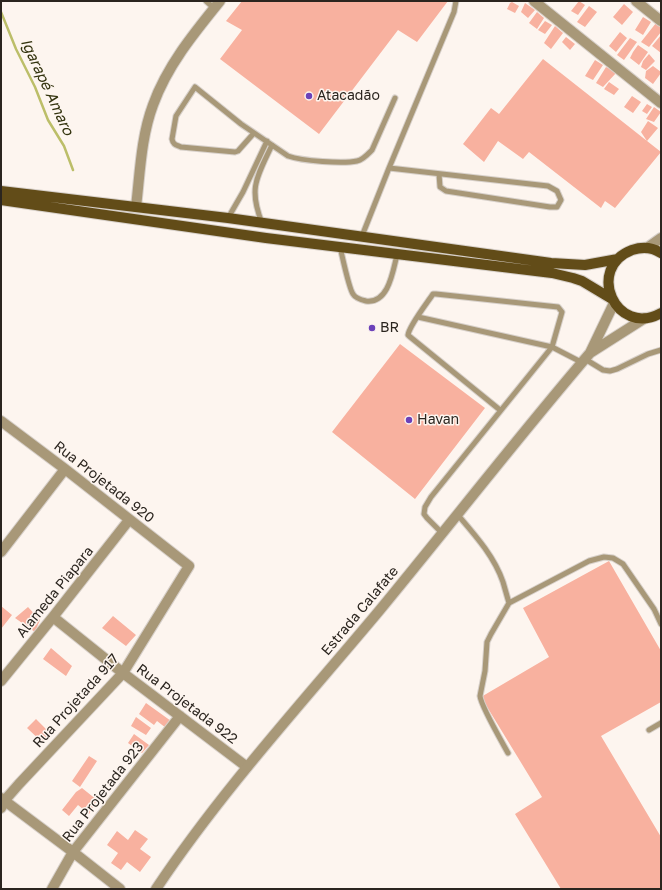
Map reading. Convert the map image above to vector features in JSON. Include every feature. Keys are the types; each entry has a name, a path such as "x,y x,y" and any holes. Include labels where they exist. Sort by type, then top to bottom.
{"main road":[{"path":"1,191 228,218 551,263 585,265 618,259"},
{"path":"1,200 128,219 552,274 582,281 613,301 620,310 628,315 636,318 656,316"},
{"path":"613,301 609,288 609,278 612,267 618,259 627,252 637,248 647,248 661,252"}],"street":[{"path":"534,1 661,103"},
{"path":"636,1 661,21"},
{"path":"136,207 146,130 154,100 172,65 186,44 217,4"},
{"path":"647,248 661,238"},
{"name":"Estrada Calafate","path":"156,889 206,818 380,610 585,358 613,301"},
{"name":"Estrada Calafate","path":"585,358 656,316"},
{"name":"Rua Projetada 920","path":"1,421 189,566"},
{"path":"1,552 65,469"},
{"name":"Alameda Piapara","path":"1,681 129,520"},
{"name":"Rua Projetada 917","path":"2,802 123,673 189,566"},
{"name":"Rua Projetada 922","path":"53,617 247,768"},
{"name":"Rua Projetada 923","path":"52,889 73,852 180,716"},
{"path":"2,802 73,852 120,889"}],"lane":[{"path":"206,1 217,4"},
{"path":"362,236 454,12 456,1"},
{"path":"254,133 238,151 235,152 181,147 176,145 172,140 176,116 195,87 254,133 288,156 329,162 357,161 366,156 372,150 395,98"},
{"path":"228,218 270,143"},
{"path":"262,223 254,194 258,176 270,143"},
{"path":"389,168 548,186 557,191 561,200 557,207 550,207 446,191 440,187 439,174"},
{"path":"340,247 352,294 359,299 367,301 374,300 382,296 390,284 397,255"},
{"path":"442,532 424,514 425,507 431,497 500,410 552,348 562,312 558,308 433,294 408,335 500,410"},
{"path":"418,317 552,348 585,358 603,370 610,372 648,354 661,350"},
{"path":"457,514 479,540 492,559 503,581 509,603"},
{"path":"508,753 480,699 480,696 485,671 488,642 509,603 589,561 604,557 613,558 623,564 654,609 661,624"},
{"path":"649,730 661,723"}],"building":[{"name":"Atacadão","path":"242,1 448,1 417,42 398,30 319,134 220,59 242,30 226,21"},
{"path":"579,1 585,5 578,15 571,11"},
{"path":"512,2 519,6 515,13 507,9"},
{"path":"525,3 535,10 528,18 521,12"},
{"path":"624,4 633,12 622,25 613,17"},
{"path":"589,6 597,12 585,27 577,22"},
{"path":"537,12 544,18 537,29 529,23"},
{"path":"643,17 651,22 643,35 635,30"},
{"path":"545,21 552,25 545,34 538,30"},
{"path":"656,23 661,27 661,32 649,47 641,42"},
{"path":"555,26 563,33 551,49 544,43"},
{"path":"620,32 627,38 616,52 609,46"},
{"path":"661,35 661,53 652,46"},
{"path":"566,37 575,44 570,50 562,42"},
{"path":"630,38 637,42 624,60 617,55"},
{"path":"638,45 648,52 639,65 630,58"},
{"path":"649,54 655,61 646,70 641,67 643,61"},
{"path":"543,59 661,152 615,208 605,201 601,208 529,152 523,159 498,141 484,162 463,144 491,108 499,114"},
{"path":"595,60 603,65 593,80 585,76"},
{"path":"653,66 661,73 653,84 645,78 646,71"},
{"path":"606,67 617,72 603,87 596,83"},
{"path":"609,82 619,89 614,95 604,89"},
{"path":"632,96 641,102 633,113 624,107"},
{"path":"647,104 652,107 647,114 642,111"},
{"path":"654,107 661,112 654,122 646,119"},
{"path":"648,121 658,128 647,141 641,132"},
{"name":"Havan","path":"400,344 485,408 415,499 332,432"},
{"path":"609,561 661,651 661,702 601,736 661,837 661,889 561,889 515,814 542,797 481,697 549,657 523,608"},
{"path":"1,606 12,615 1,629"},
{"path":"28,607 40,620 35,632 15,618"},
{"path":"113,616 136,635 126,646 102,628"},
{"path":"51,648 72,666 66,676 43,659"},
{"path":"146,703 171,721 166,728 157,721 154,725 139,714"},
{"path":"136,717 151,728 146,735 131,726"},
{"path":"36,719 49,732 43,743 27,728"},
{"path":"134,734 149,745 142,753 128,743"},
{"path":"89,756 97,761 80,787 72,781"},
{"path":"82,788 97,800 89,814 78,805 69,816 62,810 76,792"},
{"path":"135,830 148,839 140,849 151,857 140,872 127,862 121,870 111,863 118,853 107,845 117,831 128,840"}],"waterway":[{"name":"Igarapé Amaro","path":"1,12 16,49 35,87 48,120 64,146 73,170"}],"place":[{"name":"Atacadão","path":"309,96"},
{"name":"BR","path":"372,328"},
{"name":"Havan","path":"409,420"}]}
